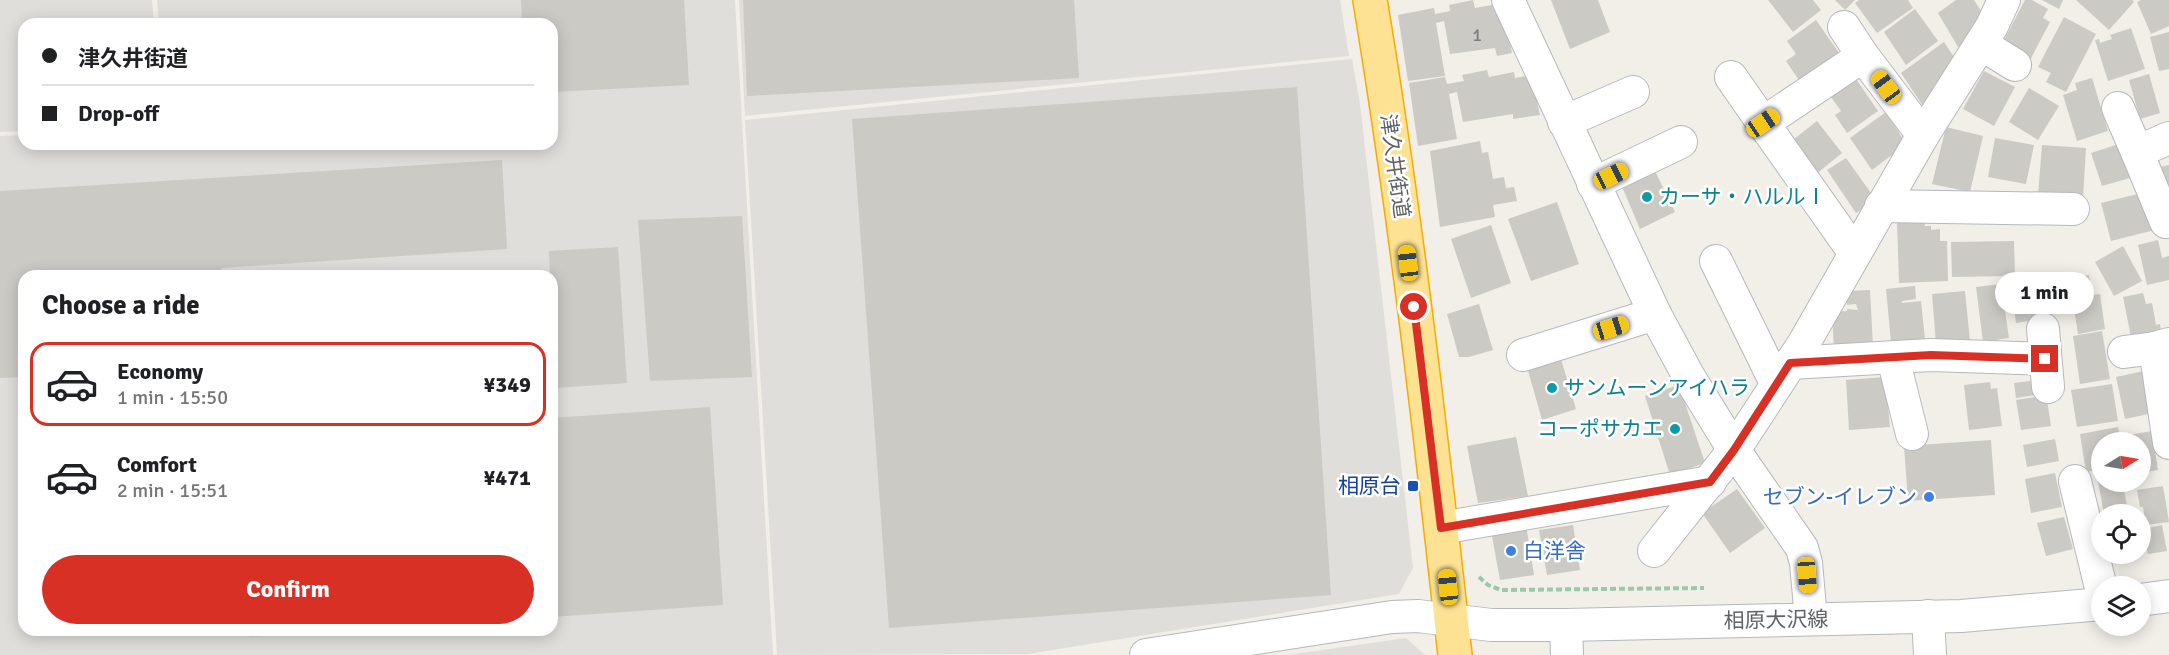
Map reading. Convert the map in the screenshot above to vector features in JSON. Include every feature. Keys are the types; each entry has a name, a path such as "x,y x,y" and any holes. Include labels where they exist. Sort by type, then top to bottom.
{"highway":[{"name":"津久井街道","path":"1370,0 1385,90 1455,655"}],"street":[{"path":"1508,0 1655,314 1689,377 1734,450 1802,548 1806,563 1810,619"},
{"path":"1654,551 1734,450 1822,313 1854,252 1923,135 1981,44 2004,0"},
{"path":"1844,27 1923,135"},
{"path":"1981,44 2015,65"},
{"path":"1763,123 1863,56"},
{"path":"1731,77 1854,252"},
{"path":"1564,122 1634,92"},
{"path":"2118,108 2166,222"},
{"path":"2137,152 2169,138"},
{"path":"1593,184 1681,142"},
{"path":"1881,206 2073,209"},
{"path":"1716,261 1783,373"},
{"path":"1523,355 1655,314"},
{"path":"2124,352 2162,346 2169,443"},
{"path":"1783,373 1931,355 2045,358"},
{"path":"1893,358 1912,434"},
{"path":"2075,481 2098,576"},
{"path":"1441,528 1710,482"},
{"path":"2151,598 2169,596"},
{"name":"相原大沢線","path":"1146,655 1392,617 1418,616 1491,625 1567,640 1810,619 1928,616 2091,605"},
{"path":"1928,616 1930,655"}],"shaded area":[{"path":"0,0 152,0 154,18 18,18 18,131 0,132"},
{"path":"157,0 735,0 773,655 0,655 0,136 18,135 18,150 558,150 558,18 158,18"},
{"path":"739,0 1340,0 1349,56 745,116"},
{"path":"1352,59 1360,104 1413,568 1399,594 1028,654 777,655 745,120"},
{"path":"1406,638 1425,655 1288,655"}],"building":[{"path":"521,0 684,0 689,85 558,92 558,18 522,18"},
{"path":"743,0 1074,0 1079,78 747,96"},
{"path":"1473,0 1475,8 1497,4 1504,13 1512,53 1497,56 1495,48 1450,54 1444,21 1436,23 1445,76 1408,81 1398,15 1434,8 1435,14 1450,11 1449,5"},
{"path":"1551,0 1598,0 1610,32 1570,49"},
{"path":"1768,0 1813,0 1821,10 1793,32"},
{"path":"1835,0 1855,0 1845,10"},
{"path":"1859,0 1908,0 1913,8 1877,33 1855,3"},
{"path":"1956,0 1974,0 1985,17 1974,35 1958,47 1938,13"},
{"path":"2025,0 2032,0 2048,9 2043,18 2050,22 2029,62 2003,42"},
{"path":"2042,0 2063,0 2059,9"},
{"path":"2076,0 2132,0 2134,2 2109,30"},
{"path":"2169,0 2169,26 2151,34 2137,2"},
{"path":"1915,9 1938,41 1906,65 1884,32"},
{"path":"2064,17 2096,34 2066,92 2046,82 2051,73 2038,67"},
{"path":"1816,20 1839,53 1799,80 1786,61 1796,54 1787,41"},
{"path":"2131,28 2145,69 2108,81 2095,40 2099,39 2100,43 2112,39 2110,35"},
{"path":"2169,32 2169,69 2159,71 2150,37"},
{"path":"1944,42 1956,60 1923,106 1901,73"},
{"path":"1487,70 1489,77 1514,72 1515,78 1531,75 1540,115 1513,119 1513,114 1463,122 1457,92 1449,94 1457,139 1418,146 1409,83 1445,77 1447,84 1464,81 1462,75"},
{"path":"1984,71 2015,87 1994,126 1963,109"},
{"path":"2149,74 2160,113 2140,119 2129,80"},
{"path":"2092,78 2108,131 2077,141 2063,95 2077,90 2075,83"},
{"path":"1856,79 1878,111 1847,133 1835,115 1841,111 1831,97"},
{"path":"1297,87 1331,595 889,628 852,119"},
{"path":"2029,88 2059,106 2038,140 2009,122"},
{"path":"1886,112 1906,144 1872,170 1850,138"},
{"path":"1817,121 1842,153 1815,175 1799,156 1804,152 1794,139"},
{"path":"1946,127 1983,136 1970,192 1932,184"},
{"path":"1995,138 2034,145 2026,184 1988,177"},
{"path":"1480,141 1482,153 1488,152 1493,179 1504,177 1506,188 1514,187 1517,201 1493,205 1495,217 1440,227 1430,151"},
{"path":"2119,144 2130,178 2102,186 2091,153"},
{"path":"2042,145 2086,148 2083,198 2038,195"},
{"path":"1846,158 1876,200 1856,213 1827,170"},
{"path":"502,160 507,249 221,268 221,270 18,270 18,377 0,378 0,191"},
{"path":"2169,165 2169,198 2160,167"},
{"name":"カーサ・ハルルⅠ","path":"1653,167 1675,212 1640,229 1620,182"},
{"path":"2146,192 2155,230 2111,241 2101,203"},
{"path":"1557,202 1579,264 1531,281 1508,219"},
{"path":"742,216 752,377 650,381 638,220"},
{"path":"1925,221 1925,226 1931,226 1931,230 1940,229 1940,241 1947,241 1948,281 1899,283 1897,222"},
{"path":"1491,225 1511,283 1471,298 1451,239"},
{"path":"2158,240 2162,258 2169,256 2169,280 2147,285 2138,245"},
{"path":"2014,241 2015,276 1952,277 1951,242"},
{"path":"2123,246 2142,281 2114,296 2095,262"},
{"path":"618,247 627,383 558,388 558,270 550,270 549,251"},
{"path":"2089,275 2092,295 2100,294 2105,329 2078,334 2074,309 2057,312 2052,281"},
{"path":"2046,277 2052,317 2016,323 2010,282"},
{"path":"2001,284 2009,338 1983,342 1976,287"},
{"path":"1915,286 1916,299 1902,301 1902,303 1921,301 1925,339 1891,342 1886,289"},
{"path":"1870,290 1873,346 1834,348 1832,312 1847,311 1847,309 1858,310 1856,304 1847,305 1846,291"},
{"path":"1965,291 1970,341 1936,344 1932,294"},
{"path":"2143,293 2146,304 2152,303 2156,325 2160,324 2161,331 2131,337 2123,297"},
{"path":"1479,304 1493,350 1469,357 1459,357 1447,314"},
{"path":"2102,331 2110,379 2080,384 2073,336"},
{"name":"サンムーンアイハラ","path":"1560,356 1576,409 1542,420 1527,367"},
{"path":"2144,371 2153,413 2125,419 2116,377"},
{"path":"1885,377 1890,427 1849,430 1846,380"},
{"path":"2037,380 2040,401 2047,400 2051,426 2021,430 2016,400 2035,397 2035,395 2016,398 2014,383"},
{"path":"1990,382 1991,389 1997,388 2002,426 1969,430 1964,385"},
{"path":"2112,384 2118,421 2077,427 2071,390"},
{"name":"コーポサカエ","path":"1679,385 1705,463 1670,475 1645,396"},
{"path":"710,407 723,605 558,617 558,418"},
{"path":"2118,427 2119,432 2091,432 2091,471 2086,472 2080,434"},
{"path":"2152,431 2158,470 2151,471 2151,432 2146,432"},
{"path":"1516,437 1528,496 1478,503 1467,446"},
{"path":"2055,439 2059,461 2027,467 2023,445"},
{"path":"1991,440 1995,495 1908,501 1904,446"},
{"path":"2055,473 2062,507 2031,513 2025,479"},
{"path":"2163,486 2169,522 2151,524 2151,504 2139,504 2137,492 2151,492 2151,488"},
{"path":"1737,489 1765,528 1730,553 1702,513"},
{"path":"2100,492 2124,492 2127,504 2102,504"},
{"path":"2064,517 2073,549 2046,556 2037,523"},
{"path":"1526,525 1534,575 1500,580 1491,531"},
{"path":"1573,525 1580,570 1547,575 1539,530"},
{"path":"2162,525 2167,551 2151,554 2151,527"}],"place":[{"name":"カーサ・ハルルⅠ","path":"1647,197"},
{"name":"サンムーンアイハラ","path":"1552,388"},
{"name":"コーポサカエ","path":"1675,429"},
{"name":"相原台","path":"1413,486"},
{"name":"セブン-イレブン","path":"1929,497"},
{"name":"白洋舎","path":"1511,551"}],"route":[{"path":"1414,307 1441,528 1710,482 1734,450 1790,363 1931,355 2045,359"}]}
